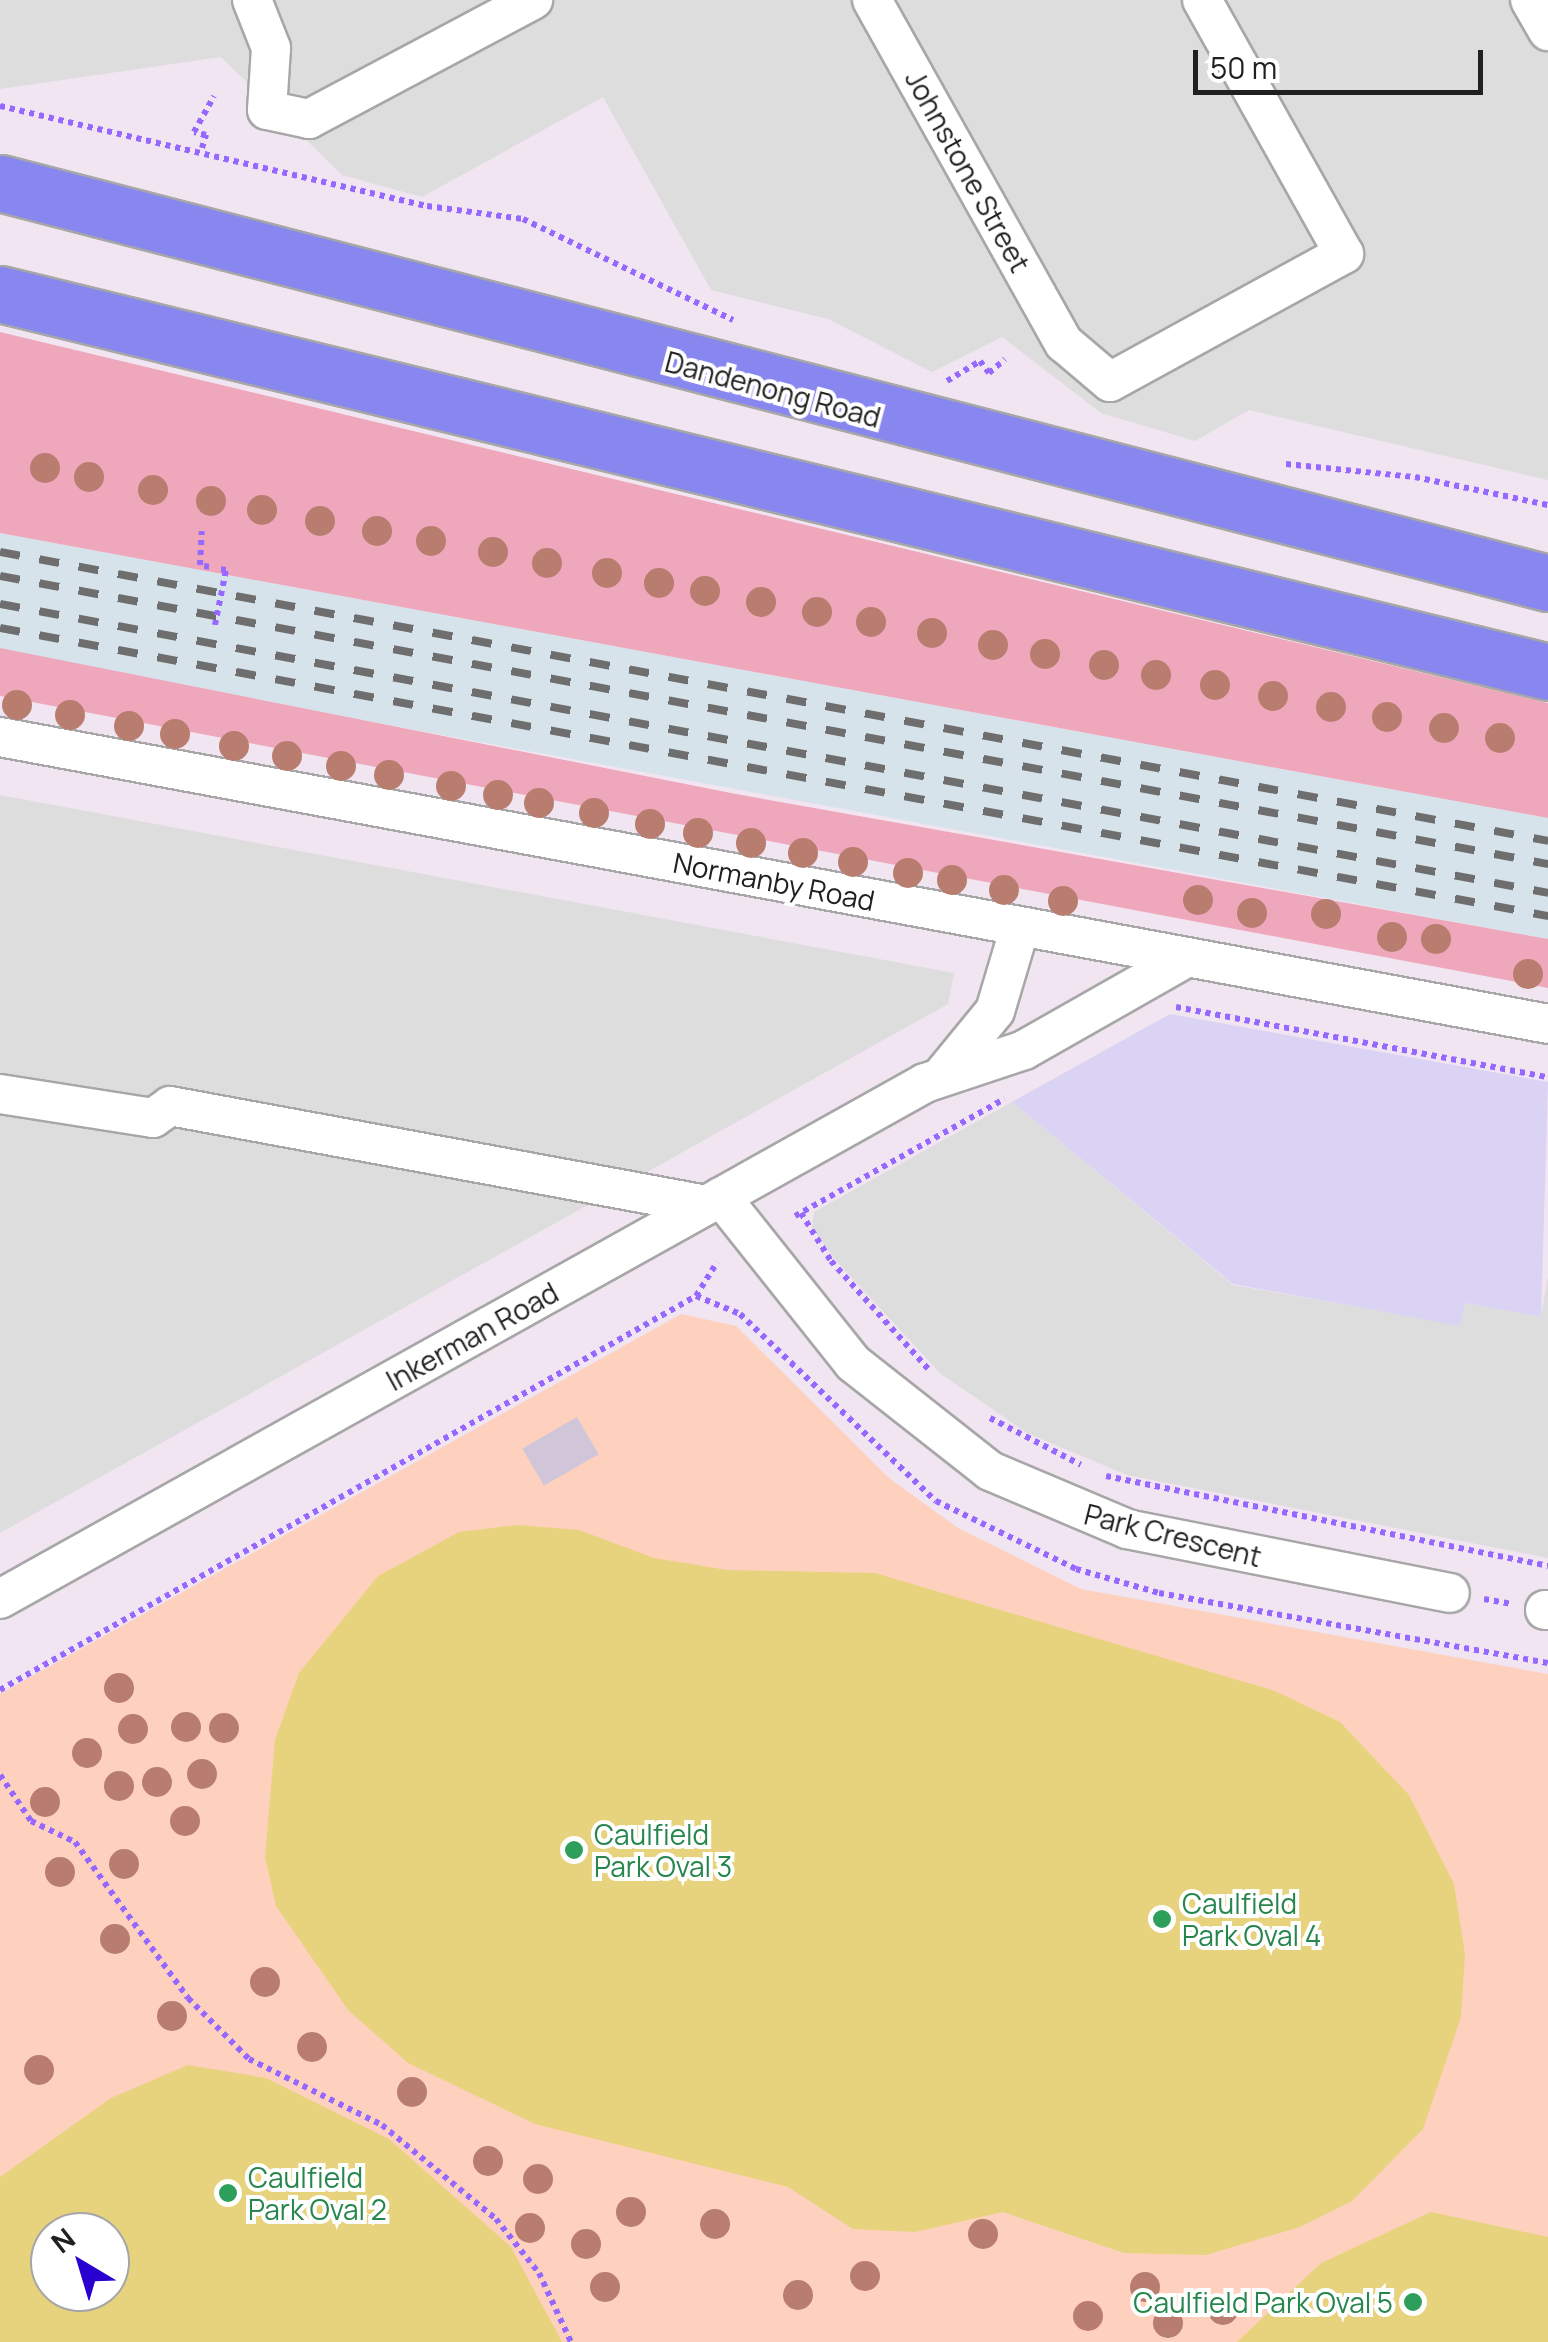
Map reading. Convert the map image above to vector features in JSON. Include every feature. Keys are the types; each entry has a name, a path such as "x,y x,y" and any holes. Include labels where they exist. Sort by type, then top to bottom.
{"highway":[{"name":"Dandenong Road","path":"0,183 1548,583"},
{"path":"0,294 1548,672"}],"street":[{"path":"252,0 272,57 267,110 318,117 533,0"},
{"name":"Johnstone Street","path":"872,0 1064,343 1110,382 1344,254 1202,0"},
{"path":"1530,0 1548,31"},
{"name":"Normanby Road","path":"0,737 1548,1024"},
{"name":"Inkerman Road","path":"944,1074 995,1012 1020,927"},
{"name":"Inkerman Road","path":"0,1599 944,1074 1024,1050 1186,958"},
{"path":"0,1094 153,1118 170,1106 714,1201"},
{"name":"Park Crescent","path":"714,1201 878,1389 990,1471 1127,1530 1460,1607"}],"path":[{"path":"202,148 206,135 194,132 214,96"},
{"path":"0,106 202,148 427,206 523,219 740,323"},
{"path":"959,389 941,384 980,361 989,373 1004,359"},
{"path":"1273,462 1416,477 1548,505"},
{"path":"202,532 209,567 226,570 215,626"},
{"path":"1114,998 1548,1077"},
{"path":"1156,1015 1172,1006"},
{"path":"934,1375 880,1322 798,1214 1011,1095"},
{"path":"0,1690 696,1296 716,1262"},
{"path":"696,1296 740,1314 936,1501 1024,1546 1142,1589 1548,1663"},
{"path":"979,1409 1100,1474 1177,1496 1548,1566"},
{"path":"1447,1645 1460,1607 1534,1616 1524,1659"},
{"path":"0,1775 31,1821 75,1842 188,1998 240,2052 382,2125 496,2219 539,2274 570,2342"}],"shaded area":[{"path":"0,0 1548,0 1548,480 1249,410 1195,441 1101,413 1002,337 932,372 828,319 711,290 603,97 422,197 342,175 221,57 0,89"},
{"path":"0,332 1548,703 1548,818 0,533"},
{"path":"0,533 1548,818 1548,939 14,656 0,648"},
{"path":"0,648 736,794 1548,939 1548,988 0,696"},
{"path":"0,795 954,973 948,1004 0,1533"},
{"path":"1170,1014 1548,1082 1541,1317 1465,1303 1460,1326 1233,1284 1012,1102"},
{"path":"1012,1102 1233,1285 1460,1325 1465,1303 1541,1317 1548,1277 1548,1558 1127,1475 1027,1433 941,1374 839,1264 812,1228 814,1212"},
{"path":"681,1314 736,1326 889,1478 958,1528 1081,1589 1548,1674 1548,2342 0,2342 0,1694"},
{"path":"517,1525 579,1530 654,1558 727,1570 875,1573 1275,1691 1340,1722 1409,1795 1454,1884 1465,1954 1461,2017 1423,2129 1352,2201 1300,2227 1206,2255 1124,2253 1003,2212 915,2232 853,2229 788,2187 535,2124 408,2063 348,2010 276,1906 265,1857 275,1740 299,1673 378,1576 459,1532"},
{"name":"Caulfield Park Oval 2","path":"188,2065 266,2078 389,2139 511,2247 562,2342 0,2342 0,2177 111,2098"},
{"name":"Caulfield Park Oval 5","path":"1431,2212 1548,2237 1548,2342 1237,2342 1321,2263"}],"building":[{"path":"577,1417 598,1454 544,1486 522,1448"}],"railway":[{"path":"0,552 1548,841"},
{"path":"0,576 1548,864"},
{"path":"0,604 1548,893"},
{"path":"0,628 1548,916"}],"place":[{"name":"Caulfield Park Oval 3","path":"574,1850"},
{"name":"Caulfield Park Oval 4","path":"1162,1919"},
{"name":"Caulfield Park Oval 2","path":"228,2193"},
{"name":"Caulfield Park Oval 5","path":"1413,2302"}]}
